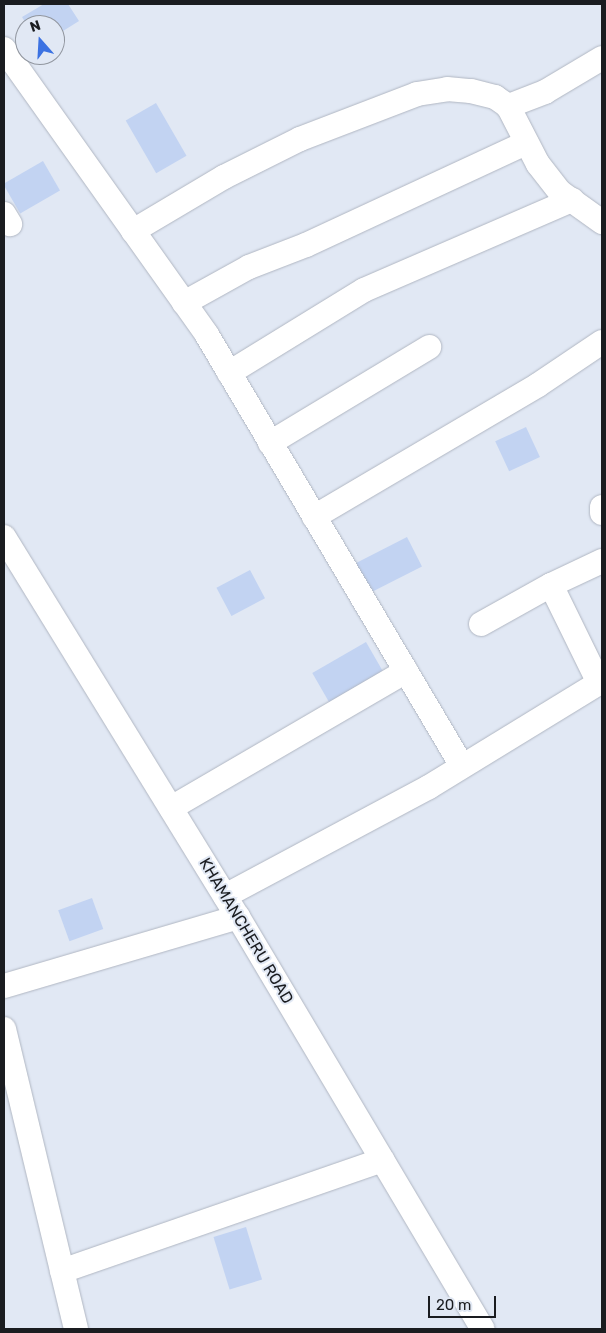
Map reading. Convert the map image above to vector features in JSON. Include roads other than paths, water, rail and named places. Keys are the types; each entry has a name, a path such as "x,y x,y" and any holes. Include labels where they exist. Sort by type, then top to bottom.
{"street":[{"path":"508,106 545,92 602,58"},
{"path":"7,60 133,231 230,374 462,766"},
{"path":"133,231 224,177 300,139 417,94 447,89 471,91 495,97 508,106 526,143 560,192 602,222"},
{"path":"184,304 249,267 306,245 526,143"},
{"path":"230,374 364,290 572,200"},
{"path":"314,517 538,385 602,342"},
{"path":"270,442 429,347"},
{"path":"602,507 602,513"},
{"name":"KHAMANCHERU ROAD","path":"4,536 238,917 483,1329"},
{"path":"481,624 551,585 602,561"},
{"path":"225,896 462,766 601,682 551,585"},
{"path":"171,808 406,671"},
{"path":"4,986 238,917"},
{"path":"4,1029 76,1329"},
{"path":"62,1272 382,1160"}]}
